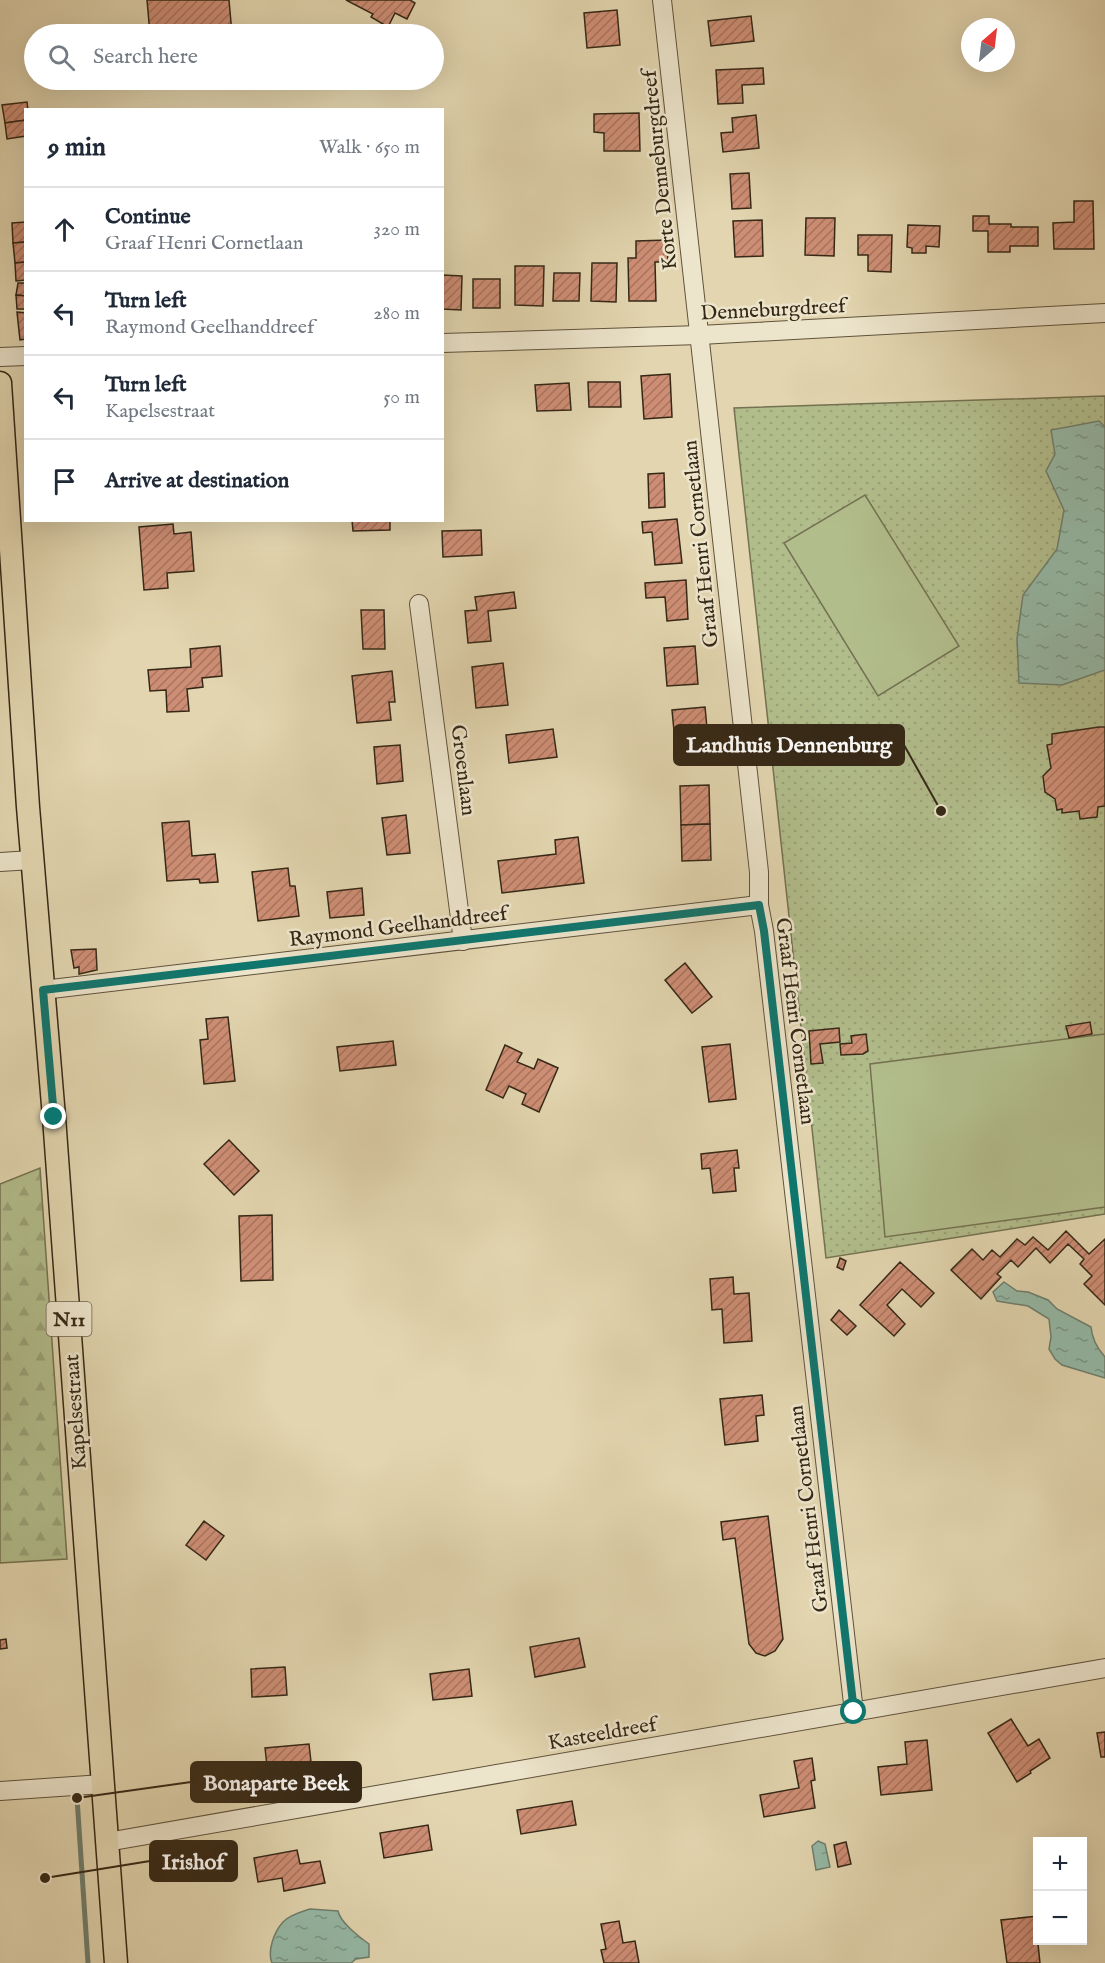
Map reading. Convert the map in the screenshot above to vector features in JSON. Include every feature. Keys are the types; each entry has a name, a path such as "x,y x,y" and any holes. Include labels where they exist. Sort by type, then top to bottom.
{"main road":[{"name":"Kapelsestraat","path":"0,383 32,860 55,1129 116,1963"}],"street":[{"name":"Korte Denneburgdreef","path":"662,0 700,335"},
{"name":"Denneburgdreef","path":"444,343 700,335 1105,313"},
{"name":"Graaf Henri Cornetlaan","path":"700,335 757,860 759,905 764,931 854,1712"},
{"path":"0,357 24,356"},
{"name":"Groenlaan","path":"419,604 463,941"},
{"path":"0,861 32,860"},
{"name":"Raymond Geelhanddreef","path":"43,990 759,905"},
{"name":"Kasteeldreef","path":"107,1842 1105,1668"},
{"path":"0,1791 103,1784"}],"green space":[{"path":"1105,396 1105,1214 826,1258 734,408"},
{"path":"865,495 959,646 878,696 784,543"},
{"path":"1105,1034 1105,1207 885,1237 870,1064"},
{"path":"40,1168 67,1559 0,1563 0,1184"}],"water":[{"path":"1099,421 1105,427 1105,670 1062,685 1019,683 1017,639 1023,595 1057,549 1064,510 1046,471 1055,454 1051,430"},
{"path":"1004,1282 1017,1291 1028,1292 1048,1300 1057,1309 1091,1327 1095,1343 1105,1357 1105,1378 1062,1365 1055,1359 1049,1349 1051,1337 1049,1319 1028,1306 997,1301 993,1292"},
{"path":"818,1841 825,1844 830,1867 816,1870 812,1846"},
{"path":"310,1909 338,1911 346,1924 369,1944 369,1957 356,1959 351,1963 272,1963 271,1947 280,1926 288,1917"}],"building":[{"path":"147,0 229,0 231,24 149,24"},
{"path":"346,0 410,0 415,3 407,19 395,13 390,24 383,24 371,17 373,14"},
{"path":"617,10 620,45 587,48 584,13"},
{"path":"751,16 754,41 711,46 708,21"},
{"path":"763,68 764,84 742,85 743,103 718,104 716,70"},
{"path":"27,102 28,108 24,108 24,120 5,123 2,105"},
{"path":"639,113 640,151 604,151 604,133 594,132 594,114"},
{"path":"756,115 759,148 723,152 721,133 733,132 732,118"},
{"path":"24,120 24,136 7,139 5,123"},
{"path":"749,173 751,208 732,209 730,174"},
{"path":"1074,201 1093,201 1094,249 1054,249 1053,223 1074,222"},
{"path":"973,216 989,216 989,224 1038,227 1038,246 1010,246 1010,252 988,252 988,231 973,231"},
{"path":"806,218 835,218 834,256 805,255"},
{"path":"762,220 763,256 735,257 733,221"},
{"path":"24,222 24,242 13,243 12,223"},
{"path":"908,225 940,226 939,247 926,246 926,253 912,253 912,248 907,247"},
{"path":"858,235 892,235 891,272 868,271 868,255 858,255"},
{"path":"667,240 668,262 655,262 656,301 629,301 628,258 636,258 636,241"},
{"path":"24,242 24,262 15,263 13,243"},
{"path":"24,262 24,280 16,281 15,263"},
{"path":"592,263 617,263 616,302 591,301"},
{"path":"515,266 544,266 543,306 515,305"},
{"path":"554,273 580,273 579,301 553,301"},
{"path":"444,275 462,276 461,310 444,309"},
{"path":"473,279 500,279 500,308 473,308"},
{"path":"18,283 24,283 24,296 16,295"},
{"path":"16,295 24,296 24,309 17,309"},
{"path":"17,312 24,313 24,339 20,340"},
{"path":"670,374 672,417 644,419 641,376"},
{"path":"588,382 620,382 621,407 589,407"},
{"path":"569,383 571,410 537,411 535,385"},
{"path":"664,473 665,507 649,508 648,474"},
{"path":"677,519 682,563 655,565 652,532 643,533 642,522"},
{"path":"352,522 390,522 390,530 353,531"},
{"path":"173,524 174,534 191,532 194,571 167,573 168,588 144,590 139,527"},
{"path":"481,530 482,555 443,557 442,531"},
{"path":"686,580 688,619 667,621 665,597 646,598 645,583"},
{"path":"514,592 516,608 488,611 491,641 468,643 465,611 477,610 475,597"},
{"path":"361,610 384,610 385,649 363,649"},
{"path":"220,646 222,676 202,678 203,687 187,689 189,711 167,712 166,690 150,691 148,670 191,667 190,649"},
{"path":"695,646 698,684 667,686 664,648"},
{"path":"503,663 508,705 476,708 472,667"},
{"path":"392,671 395,702 389,702 391,720 357,723 352,676"},
{"path":"705,707 707,728 699,729 701,749 676,752 672,710"},
{"path":"1105,727 1105,806 1098,807 1097,817 1080,819 1079,811 1062,813 1062,809 1057,810 1055,799 1045,792 1043,776 1051,768 1047,745 1052,744 1052,734"},
{"path":"553,729 557,757 509,763 506,735"},
{"path":"400,745 403,781 377,784 374,747"},
{"path":"709,785 710,824 681,825 680,786"},
{"path":"406,815 410,853 387,855 382,818"},
{"path":"189,821 192,856 215,854 218,882 200,883 199,879 167,881 162,823"},
{"path":"710,824 711,860 682,861 681,825"},
{"path":"578,837 584,883 502,893 498,861 556,854 555,840"},
{"path":"288,868 290,886 295,886 299,916 258,921 252,872"},
{"path":"362,888 364,915 330,918 327,892"},
{"path":"96,949 97,970 79,974 79,967 74,968 71,950"},
{"path":"685,963 712,997 692,1013 665,980"},
{"path":"228,1017 235,1081 204,1084 200,1040 208,1039 206,1019"},
{"path":"1090,1022 1092,1034 1069,1038 1066,1026"},
{"path":"839,1028 840,1042 820,1044 823,1063 811,1064 809,1031"},
{"path":"866,1034 868,1051 863,1054 841,1055 840,1044 852,1043 851,1036"},
{"path":"393,1041 396,1065 340,1071 337,1047"},
{"path":"730,1044 736,1099 709,1102 702,1047"},
{"path":"505,1045 522,1053 517,1062 534,1069 538,1059 558,1068 539,1112 522,1104 526,1094 509,1086 503,1098 486,1090"},
{"path":"229,1140 259,1171 234,1195 204,1164"},
{"path":"737,1150 739,1168 734,1168 736,1191 713,1193 710,1168 702,1169 701,1154"},
{"path":"272,1215 273,1280 241,1281 239,1216"},
{"path":"1066,1231 1089,1254 1105,1239 1105,1305 1084,1284 1092,1276 1080,1264 1084,1259 1068,1244 1050,1263 1036,1248 1018,1267 1011,1260 997,1274 1001,1277 981,1299 951,1270 972,1249 983,1260 992,1250 1000,1257 1017,1239 1025,1245 1033,1237 1048,1250"},
{"path":"840,1258 846,1261 843,1270 837,1267"},
{"path":"900,1262 934,1293 921,1307 902,1289 887,1305 905,1324 894,1336 860,1305"},
{"path":"733,1277 734,1294 749,1293 752,1341 724,1343 722,1309 712,1310 710,1279"},
{"path":"839,1310 856,1326 847,1335 831,1320"},
{"path":"762,1395 764,1415 756,1416 758,1441 725,1445 720,1399"},
{"path":"768,1516 783,1639 775,1651 765,1656 756,1653 749,1644 735,1538 723,1540 721,1522"},
{"path":"204,1521 224,1536 206,1560 186,1545"},
{"path":"579,1638 585,1667 535,1677 530,1647"},
{"path":"6,1639 7,1648 0,1649 0,1640"},
{"path":"285,1667 287,1695 252,1697 251,1669"},
{"path":"469,1669 472,1696 433,1700 430,1674"},
{"path":"1011,1719 1028,1746 1039,1739 1050,1758 1017,1782 988,1733"},
{"path":"1105,1732 1105,1757 1101,1757 1097,1733"},
{"path":"927,1740 932,1790 881,1795 878,1767 907,1764 905,1742"},
{"path":"309,1744 312,1771 268,1775 265,1748"},
{"path":"812,1758 815,1780 811,1781 815,1808 764,1817 760,1795 799,1788 794,1761"},
{"path":"572,1801 576,1825 521,1834 517,1810"},
{"path":"428,1825 432,1850 384,1858 380,1833"},
{"path":"846,1842 851,1864 838,1867 834,1845"},
{"path":"297,1850 300,1864 320,1861 325,1883 284,1891 282,1878 258,1882 254,1858"},
{"path":"1033,1917 1033,1945 1038,1945 1040,1963 1007,1963 1001,1920"},
{"path":"619,1921 623,1943 635,1941 639,1963 604,1963 601,1950 606,1949 601,1924"}],"waterway":[{"path":"77,1798 88,1963"}],"place":[{"name":"Landhuis Dennenburg","path":"941,811"},
{"name":"Bonaparte Beek","path":"77,1798"},
{"name":"Irishof","path":"45,1878"}],"route":[{"path":"54,1117 43,990 759,905 764,931 854,1712"}]}
